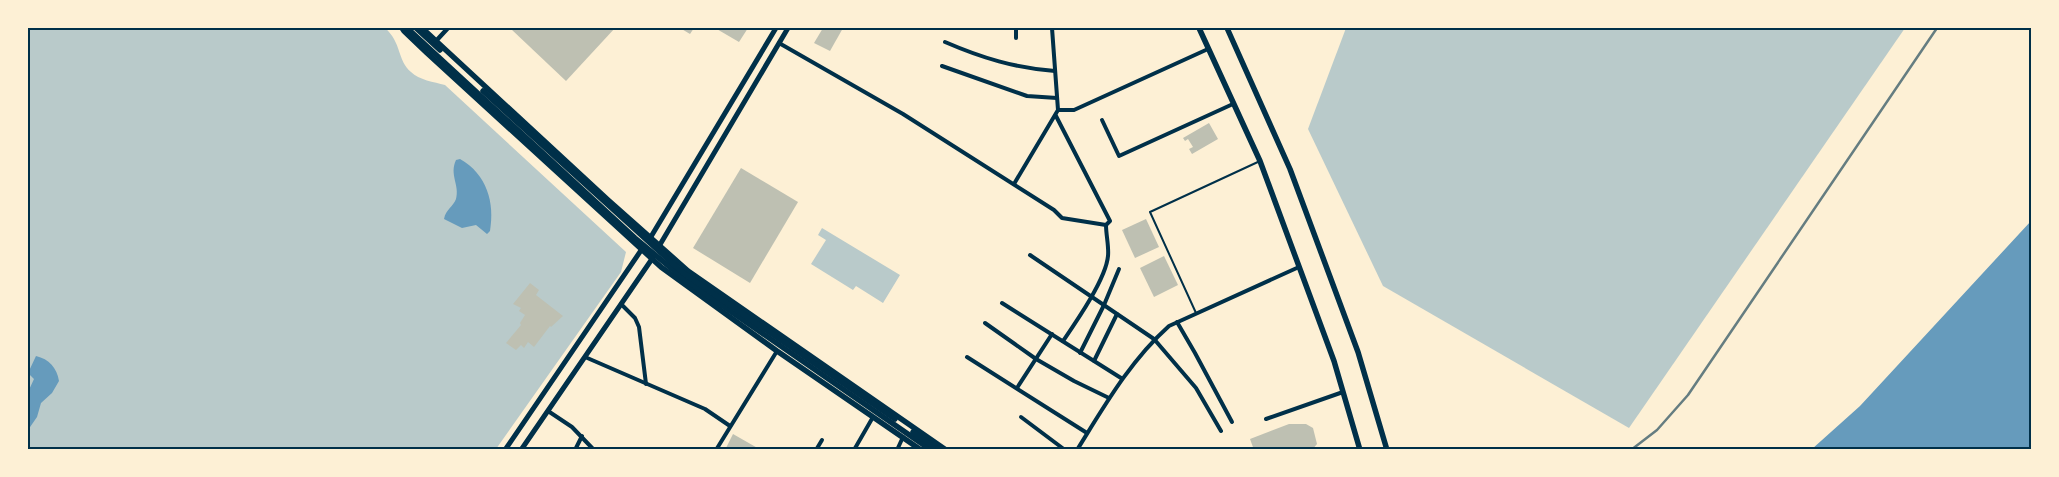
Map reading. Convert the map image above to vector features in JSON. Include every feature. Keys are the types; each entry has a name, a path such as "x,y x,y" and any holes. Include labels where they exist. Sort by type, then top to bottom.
{"main road":[{"path":"402,28 642,250 680,282 921,450"},
{"path":"407,28 604,205 682,272 931,450"},
{"path":"416,28 604,205"},
{"path":"422,28 688,271 946,450"},
{"path":"504,450 650,238 776,28"},
{"path":"521,450 652,259 788,28"},
{"path":"1199,28 1260,161 1334,360 1360,450"},
{"path":"1227,28 1287,160 1358,352 1387,450"},
{"path":"680,282 688,271"},
{"path":"870,405 938,450"}],"street":[{"path":"436,41 448,28"},
{"path":"1016,28 1016,38"},
{"path":"1014,184 1058,110 1052,28"},
{"path":"945,42 992,61 1022,68 1055,71"},
{"path":"779,43 903,114 1054,210 1062,218 1106,225"},
{"path":"1058,110 1074,110 1208,49"},
{"path":"942,66 1027,96 1057,98"},
{"path":"1102,120 1119,156 1233,104"},
{"path":"1056,116 1110,221 1106,225 1108,255 1106,264 1090,297 1063,341"},
{"path":"1030,255 1154,339 1196,388 1221,431"},
{"path":"1077,450 1121,378 1154,339 1176,322 1299,267"},
{"path":"1080,353 1104,305 1119,269"},
{"path":"1002,303 1121,378"},
{"path":"621,304 634,318 638,327 646,384"},
{"path":"1094,361 1118,314"},
{"path":"1176,322 1232,422"},
{"path":"985,323 1036,359 1109,398"},
{"path":"1017,388 1052,334"},
{"path":"716,450 777,351"},
{"path":"585,357 705,408 730,426"},
{"path":"967,357 1087,433"},
{"path":"1266,419 1343,392"},
{"path":"548,411 582,436 594,450"},
{"path":"854,450 873,417"},
{"path":"1021,418 1066,450"},
{"path":"575,450 582,436"},
{"path":"897,450 903,438"},
{"path":"816,450 822,440"}],"lane":[{"path":"1196,314 1150,212 1260,161"}],"shaded area":[{"path":"28,28 385,28 394,40 403,62 414,75 445,85 626,252 621,272 496,449 28,449"},
{"path":"1346,28 1905,28 1629,428 1383,286 1308,129"},
{"path":"822,228 900,275 883,303 856,286 853,290 811,264 826,240 818,235"}],"water":[{"path":"460,159 477,173 487,190 490,200 491,220 490,231 487,234 476,225 462,228 444,219 456,199 457,189 454,165 456,160"},
{"path":"2031,221 2031,449 1812,449 1860,406"},
{"path":"36,356 45,359 52,365 59,381 52,393 41,403 37,417 28,430 28,392 34,379 28,373"}],"building":[{"path":"512,28 615,28 566,81"},
{"path":"680,28 694,28 690,34"},
{"path":"715,28 748,28 739,42"},
{"path":"823,28 843,28 830,51 814,43"},
{"path":"1209,123 1218,139 1192,154 1189,149 1193,147 1188,139 1185,141 1183,138"},
{"path":"741,168 798,202 750,283 693,248"},
{"path":"1146,219 1159,247 1135,258 1122,230"},
{"path":"1164,256 1178,285 1154,297 1140,268"},
{"path":"530,283 539,290 536,295 563,316 550,326 534,347 528,342 524,348 521,345 516,350 506,343 521,325 520,323 525,315 519,311 521,308 513,304"},
{"path":"1289,424 1306,424 1313,428 1317,444 1312,450 1254,450 1250,439"},
{"path":"733,434 761,450 725,450"}],"railway":[{"path":"1631,450 1657,430 1688,395 1937,28"}]}
